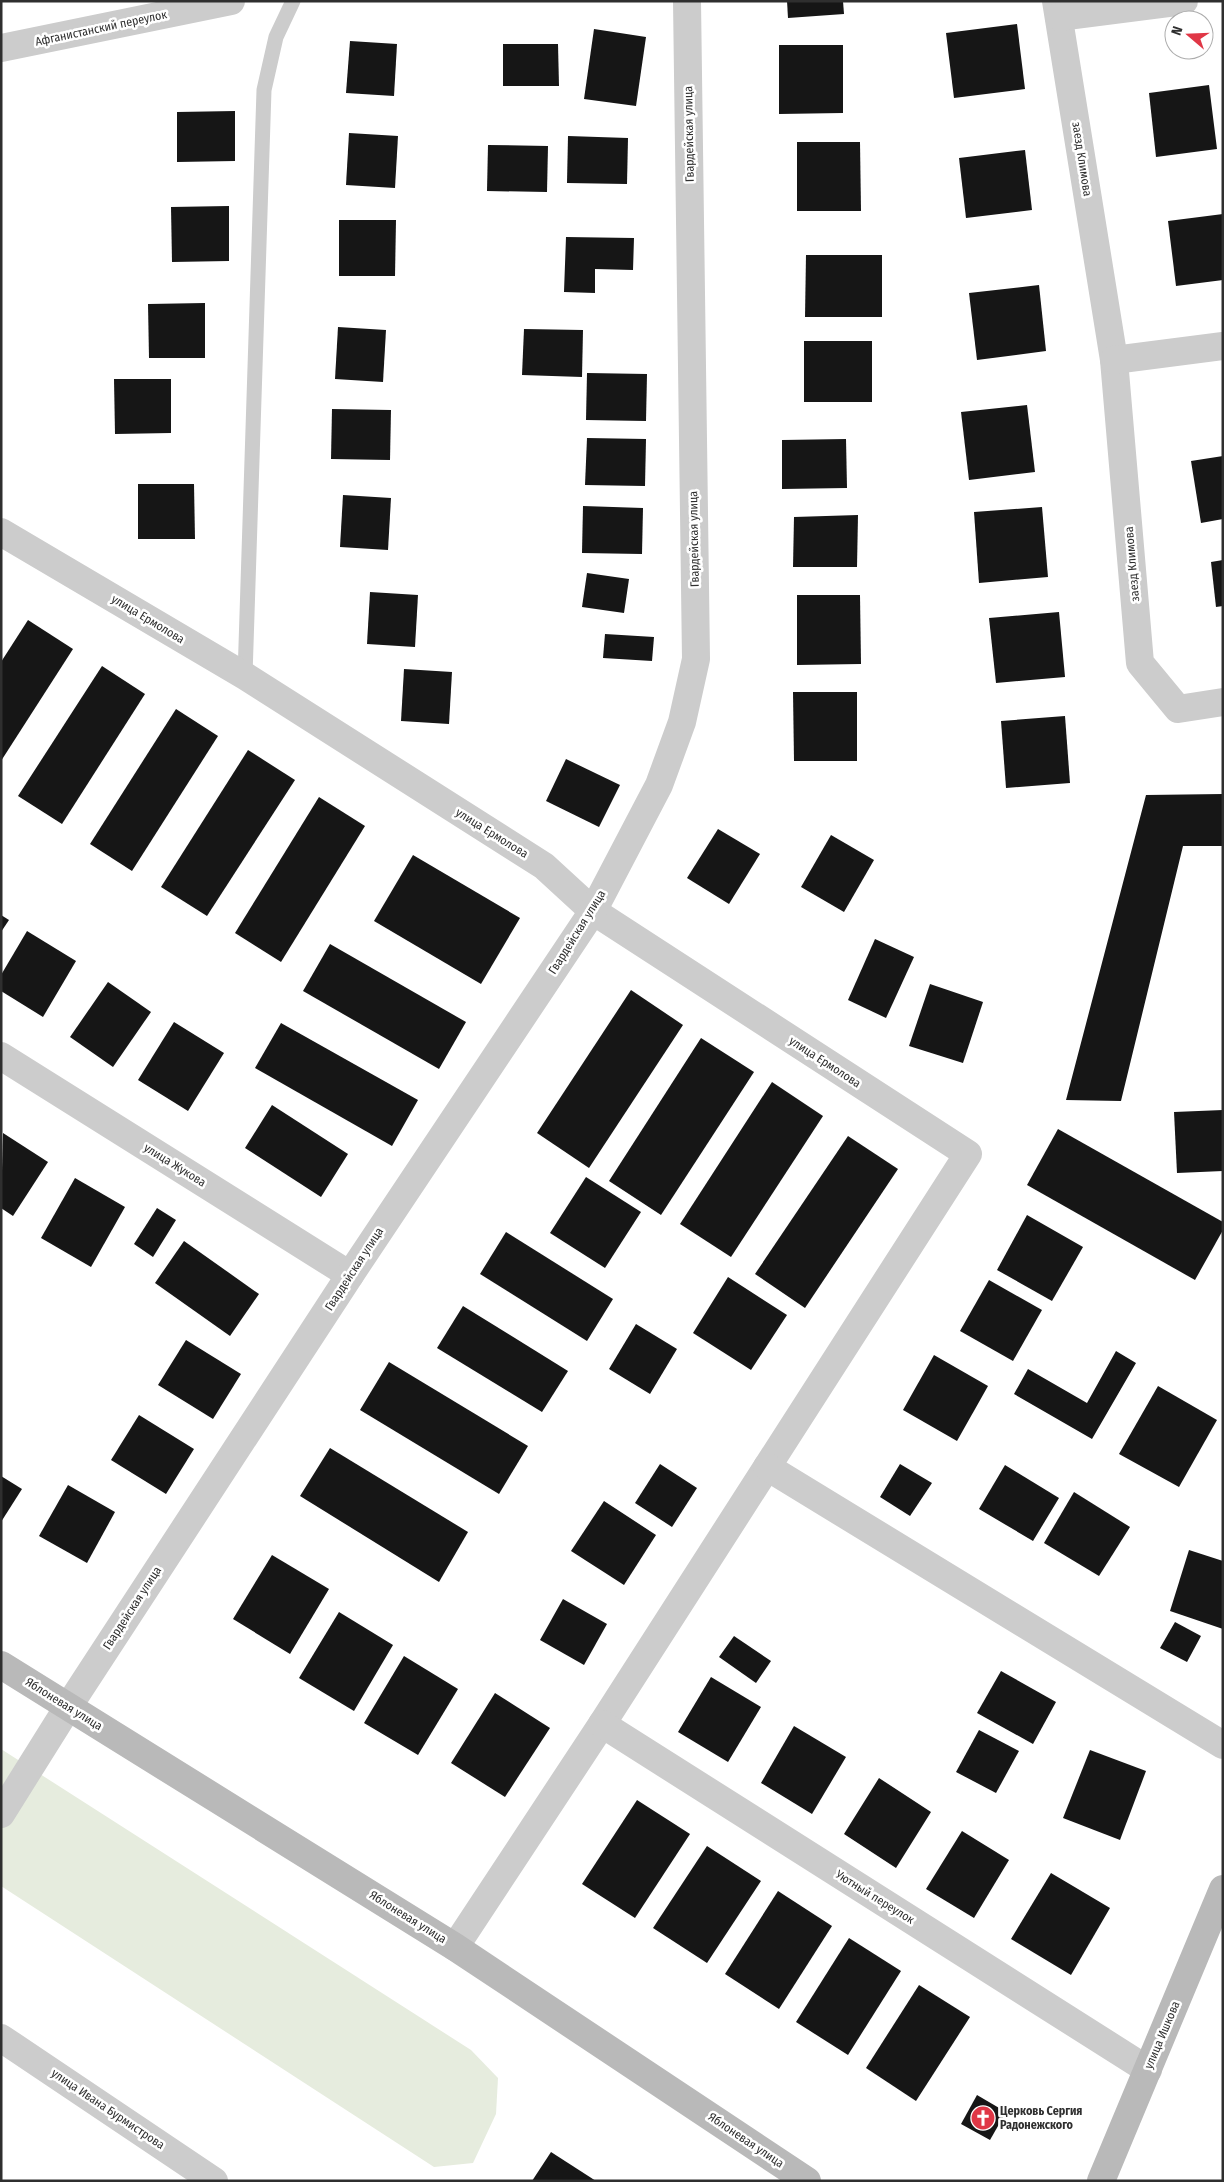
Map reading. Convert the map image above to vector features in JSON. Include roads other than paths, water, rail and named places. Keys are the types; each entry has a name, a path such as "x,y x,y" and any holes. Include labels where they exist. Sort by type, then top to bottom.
{"street":[{"name":"Афганистанский переулок","path":"1,48 231,1"},
{"name":"Гвардейская улица","path":"1,1814 68,1707 350,1275 593,911 659,785 682,722 696,659 687,1"},
{"name":"заезд Климова","path":"1184,1 1058,9 1114,360 1140,663 1178,709 1223,702"},
{"path":"1114,360 1223,346"},
{"name":"улица Ермолова","path":"1,532 245,676 544,866 593,911 968,1154 767,1467"},
{"name":"улица Жукова","path":"1,1056 350,1275"},
{"path":"455,1946 602,1724 767,1467 1223,1745"},
{"name":"Яблоневая улица","path":"1,1665 455,1946 808,2181"},
{"name":"Уютный переулок","path":"602,1724 1148,2070"},
{"name":"улица Ишкова","path":"1101,2181 1223,1889"},
{"name":"улица Ивана Бурмистрова","path":"1,2038 214,2181"}],"lane":[{"path":"245,676 264,90 276,37 293,1"}],"place":[{"name":"Церковь Сергия Радонежского","path":"983,2118"}]}
